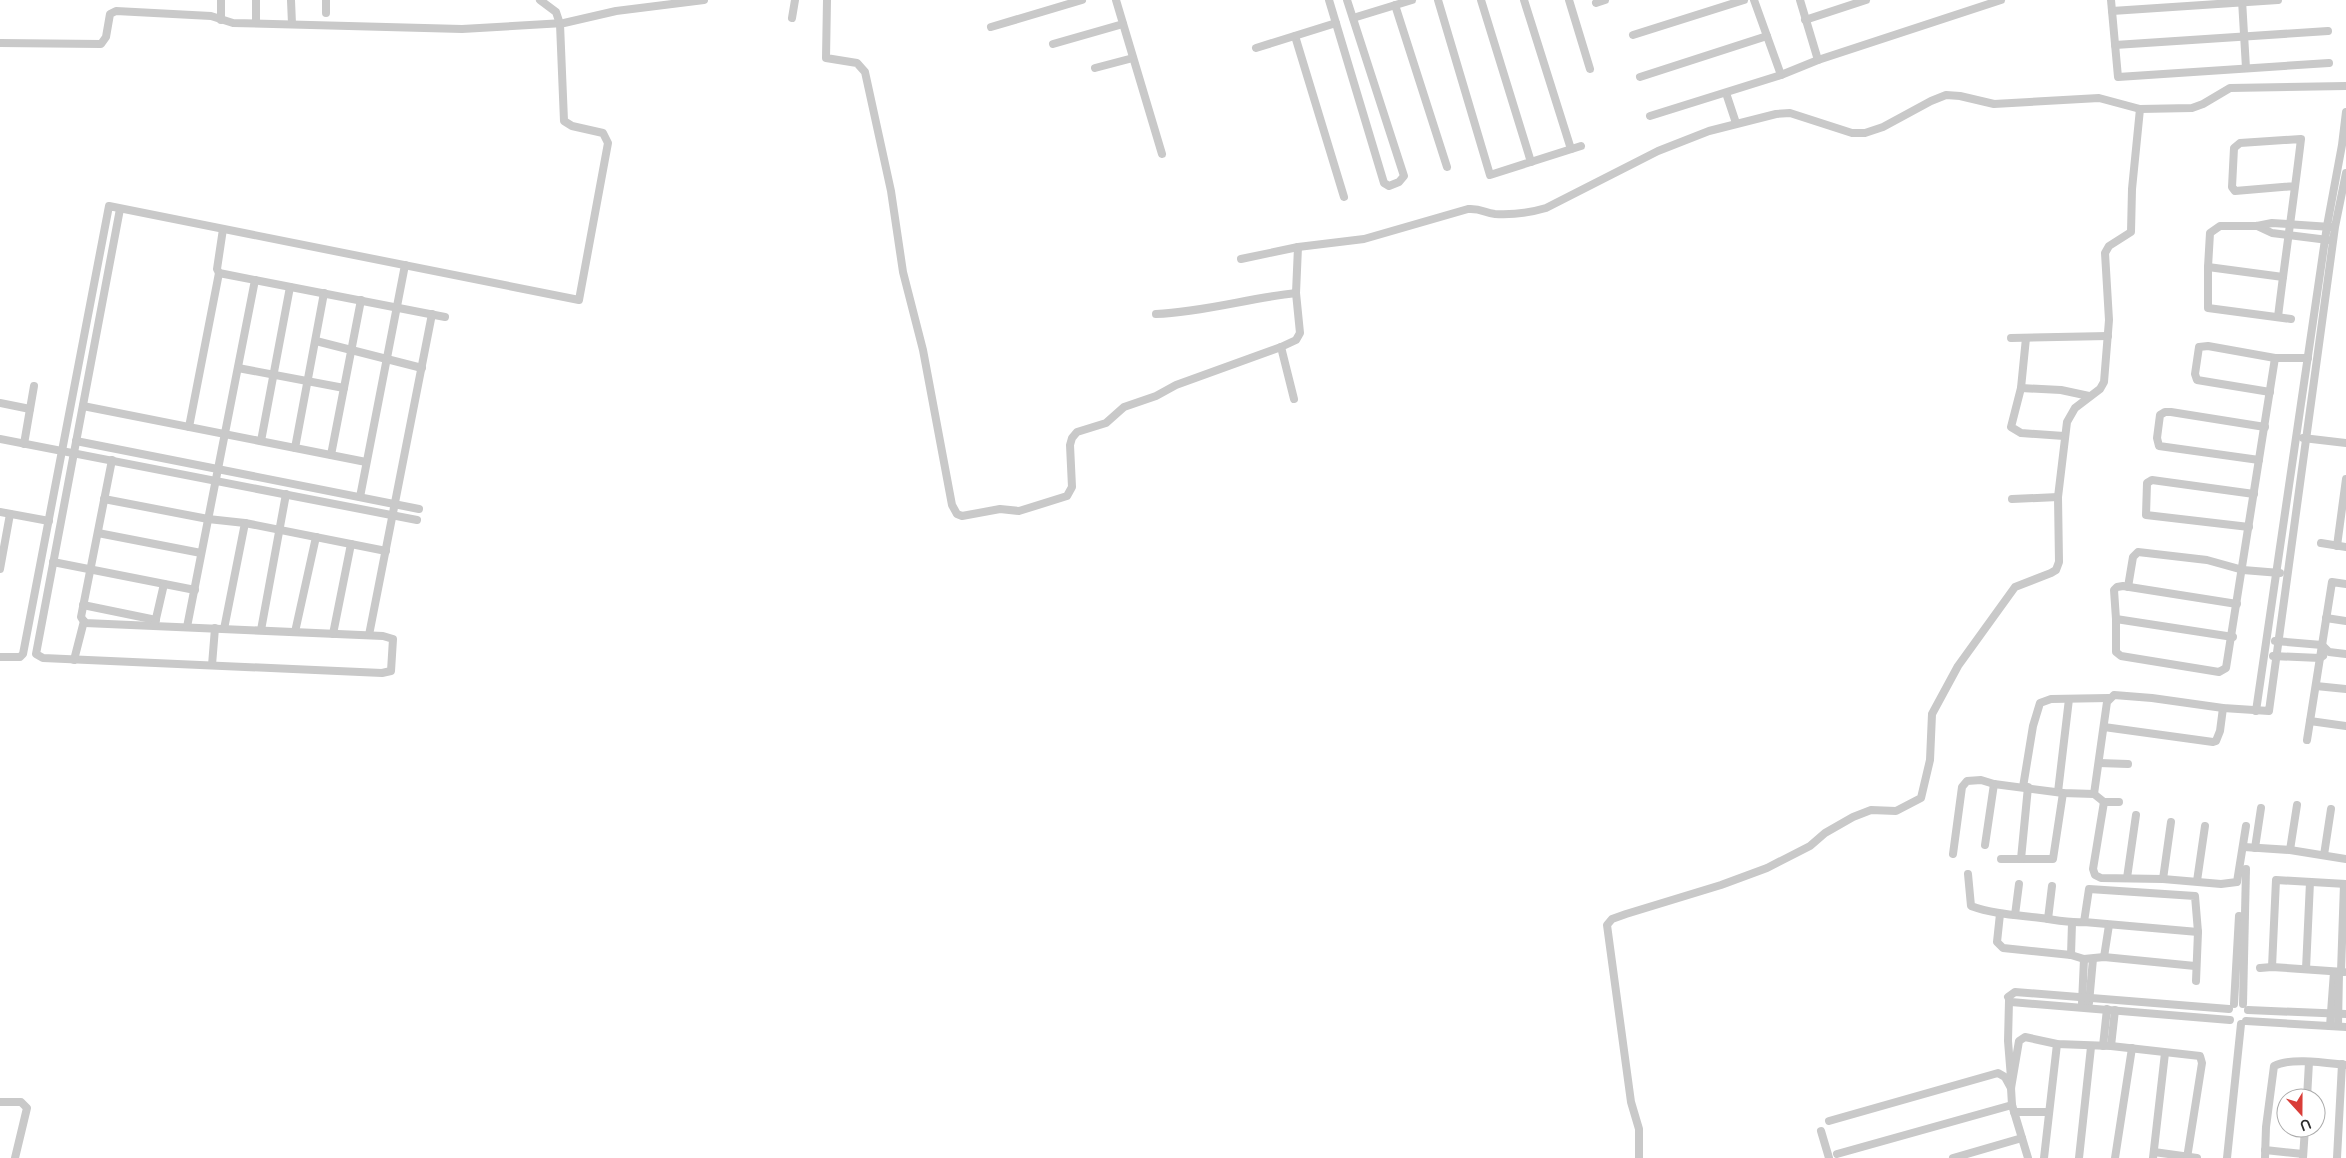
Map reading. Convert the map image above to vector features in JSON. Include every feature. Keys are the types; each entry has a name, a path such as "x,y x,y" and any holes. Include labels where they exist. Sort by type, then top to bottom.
{"street":[{"path":"221,0 221,20"},
{"path":"256,0 256,23"},
{"path":"292,0 292,24"},
{"path":"326,0 326,12"},
{"path":"0,656 20,658 23,654 109,206 579,300 608,143 603,133 572,126 564,120 560,24 556,12 540,0"},
{"path":"0,43 97,45 105,40 109,17 111,12 116,11 211,16 233,23 453,29 560,24 594,18 616,11 704,0"},
{"path":"792,18 795,0"},
{"path":"827,0 826,58 857,63 865,72 890,191 903,272 923,350 948,486 956,513 962,516 1000,509 1014,512 1068,496 1072,487 1070,445 1072,438 1077,432 1106,423 1124,407 1156,396 1176,385 1296,340 1300,333 1296,293 1298,247"},
{"path":"991,27 1082,0"},
{"path":"1116,0 1162,154"},
{"path":"1329,0 1384,183 1386,186 1395,184 1403,180 1404,176 1347,0"},
{"path":"1353,18 1412,0"},
{"path":"1438,0 1490,175 1581,146"},
{"path":"1481,0 1531,162"},
{"path":"1524,0 1571,149"},
{"path":"1568,0 1590,69"},
{"path":"1596,3 1606,0"},
{"path":"1633,35 1744,0"},
{"path":"1754,0 1781,75"},
{"path":"1800,0 1818,60"},
{"path":"1805,20 1842,3 1866,0"},
{"path":"1650,116 1781,75 1818,60 2001,0"},
{"path":"2111,0 2118,77 2329,62"},
{"path":"2112,11 2276,0"},
{"path":"2242,1 2246,68"},
{"path":"1395,5 1447,167"},
{"path":"1256,48 1336,23"},
{"path":"1052,44 1123,24"},
{"path":"2115,45 2328,31"},
{"path":"1294,36 1344,197"},
{"path":"1640,77 1767,36"},
{"path":"1095,68 1133,58"},
{"path":"1241,259 1298,247 1364,239 1468,209 1480,208 1493,214 1529,213 1546,208 1658,151 1709,130 1761,116 1790,113 1852,133 1865,133 1883,127 1931,100 1946,95 1960,96 1994,104 2099,98 2140,109 2192,108 2203,104 2230,88 2346,86"},
{"path":"1726,93 1736,123"},
{"path":"1639,1158 1639,1129 1631,1102 1607,925 1612,919 1626,914 1721,885 1767,868 1806,848 1825,833 1853,817 1872,810 1896,811 1921,798 1930,760 1932,714 1954,672 2014,587 2056,570 2060,552 2058,497 2064,436 2067,422 2075,408 2100,389 2104,382 2109,290 2105,253 2109,246 2131,232 2132,189 2140,109"},
{"path":"2021,859 2026,787 2037,707 2040,703 2051,699 2109,698 2114,695 2129,695 2223,708 2269,711 2334,241 2331,227 2346,112"},
{"path":"2278,317 2288,234 2290,224 2295,186 2301,139 2240,143 2234,148 2232,187 2235,191 2295,186"},
{"path":"2256,711 2325,240 2342,209 2346,173"},
{"path":"83,605 156,623 187,627 383,636 393,639 393,663 391,670 387,673 74,660 44,658 36,654 120,209"},
{"path":"2291,319 2208,308 2210,233 2214,228 2220,226 2257,226 2272,223 2331,227"},
{"path":"2257,226 2272,233 2334,241"},
{"path":"189,427 220,273 217,269 223,229"},
{"path":"360,497 405,265"},
{"path":"2208,267 2283,277"},
{"path":"220,273 445,317"},
{"path":"187,627 255,280"},
{"path":"261,441 290,287"},
{"path":"295,448 324,293"},
{"path":"1156,314 1192,312 1228,303 1296,293"},
{"path":"331,455 361,300"},
{"path":"370,635 432,314"},
{"path":"2012,338 2108,336"},
{"path":"2026,338 2021,388 2010,424 2012,430 2020,433 2064,436"},
{"path":"316,341 422,368"},
{"path":"2270,392 2197,380 2195,374 2199,348 2208,346 2275,358 2308,358"},
{"path":"1281,347 1294,399"},
{"path":"2238,604 2119,586 2114,590 2116,652 2121,656 2219,672 2226,668 2229,662 2232,637 2238,604 2275,358"},
{"path":"238,368 344,388"},
{"path":"24,444 34,386"},
{"path":"2021,388 2061,390 2089,396"},
{"path":"0,403 30,409"},
{"path":"83,406 366,462"},
{"path":"2260,460 2159,446 2157,438 2160,415 2165,412 2171,412 2265,426"},
{"path":"2296,436 2346,444"},
{"path":"0,440 417,520"},
{"path":"76,440 419,509"},
{"path":"112,460 81,617 89,624 156,623"},
{"path":"2337,546 2344,514 2346,479"},
{"path":"2249,527 2146,515 2146,483 2152,480 2254,494"},
{"path":"261,630 286,494"},
{"path":"2012,499 2058,497"},
{"path":"104,499 208,519 245,523 386,552"},
{"path":"0,512 49,521"},
{"path":"0,569 2,549 10,514"},
{"path":"224,629 245,523"},
{"path":"98,533 202,553"},
{"path":"295,632 316,537"},
{"path":"2321,543 2346,547"},
{"path":"333,634 350,544"},
{"path":"2128,588 2133,557 2138,552 2207,560 2243,570 2287,574"},
{"path":"53,562 194,590"},
{"path":"2307,740 2332,582 2346,584"},
{"path":"156,623 164,584"},
{"path":"2326,618 2346,621"},
{"path":"2116,620 2232,637"},
{"path":"74,660 84,621"},
{"path":"212,665 215,628"},
{"path":"2266,639 2322,645 2330,652 2346,654"},
{"path":"2264,655 2320,658 2330,652"},
{"path":"2316,686 2346,689"},
{"path":"2094,794 2109,698"},
{"path":"2001,859 2053,858 2069,699"},
{"path":"2104,727 2213,742 2216,741 2219,735 2223,708"},
{"path":"2310,721 2346,726"},
{"path":"2099,763 2128,764"},
{"path":"1953,854 1964,783 1974,780 2060,792 2094,794 2104,802 2119,802"},
{"path":"1985,845 1994,784"},
{"path":"2104,802 2094,873 2101,878 2163,878 2220,884 2237,882 2246,826"},
{"path":"2290,850 2297,805"},
{"path":"2255,848 2261,808"},
{"path":"2324,855 2331,809"},
{"path":"2127,878 2136,815"},
{"path":"2163,878 2171,822"},
{"path":"2197,881 2205,826"},
{"path":"2244,847 2290,850 2346,859"},
{"path":"2227,1158 2245,1007 2246,869"},
{"path":"1968,874 1970,906 2000,914 2072,923 2084,922 2198,932"},
{"path":"2009,1001 2243,1022 2338,1026 2345,884 2279,879 2274,882 2272,967"},
{"path":"2306,969 2310,882"},
{"path":"2015,915 2019,884"},
{"path":"2048,919 2052,886"},
{"path":"2084,922 2089,889 2195,896 2198,932 2195,966 2196,981"},
{"path":"2000,914 1997,942 2001,948 2071,955 2084,959 2104,958 2195,966"},
{"path":"2230,1020 2228,1015 2231,1007 2239,916"},
{"path":"2071,955 2072,923"},
{"path":"2104,958 2109,925"},
{"path":"2084,959 2086,998"},
{"path":"2085,1008 2093,959"},
{"path":"2260,968 2272,967 2340,972"},
{"path":"2028,1158 2013,1108 2011,1088 2008,1041 2009,995 2015,992 2338,1013"},
{"path":"2103,1046 2111,1009"},
{"path":"2111,1009 2111,1046"},
{"path":"2011,1088 2020,1039 2024,1037 2057,1044 2091,1047 2111,1046 2195,1055 2202,1058 2188,1157"},
{"path":"2044,1158 2057,1044"},
{"path":"2078,1158 2091,1047"},
{"path":"2115,1158 2132,1048"},
{"path":"2165,1052 2153,1155 2197,1158"},
{"path":"2304,1138 2303,1156 2265,1154 2274,1067 2281,1062 2344,1065 2337,1158"},
{"path":"2307,1088 2309,1062"},
{"path":"1829,1121 1998,1073 2005,1077 2011,1088"},
{"path":"0,1102 21,1102 27,1108 15,1158"},
{"path":"1837,1154 2013,1108 2049,1112"},
{"path":"1821,1131 1829,1158"},
{"path":"1953,1158 2022,1138"}]}
